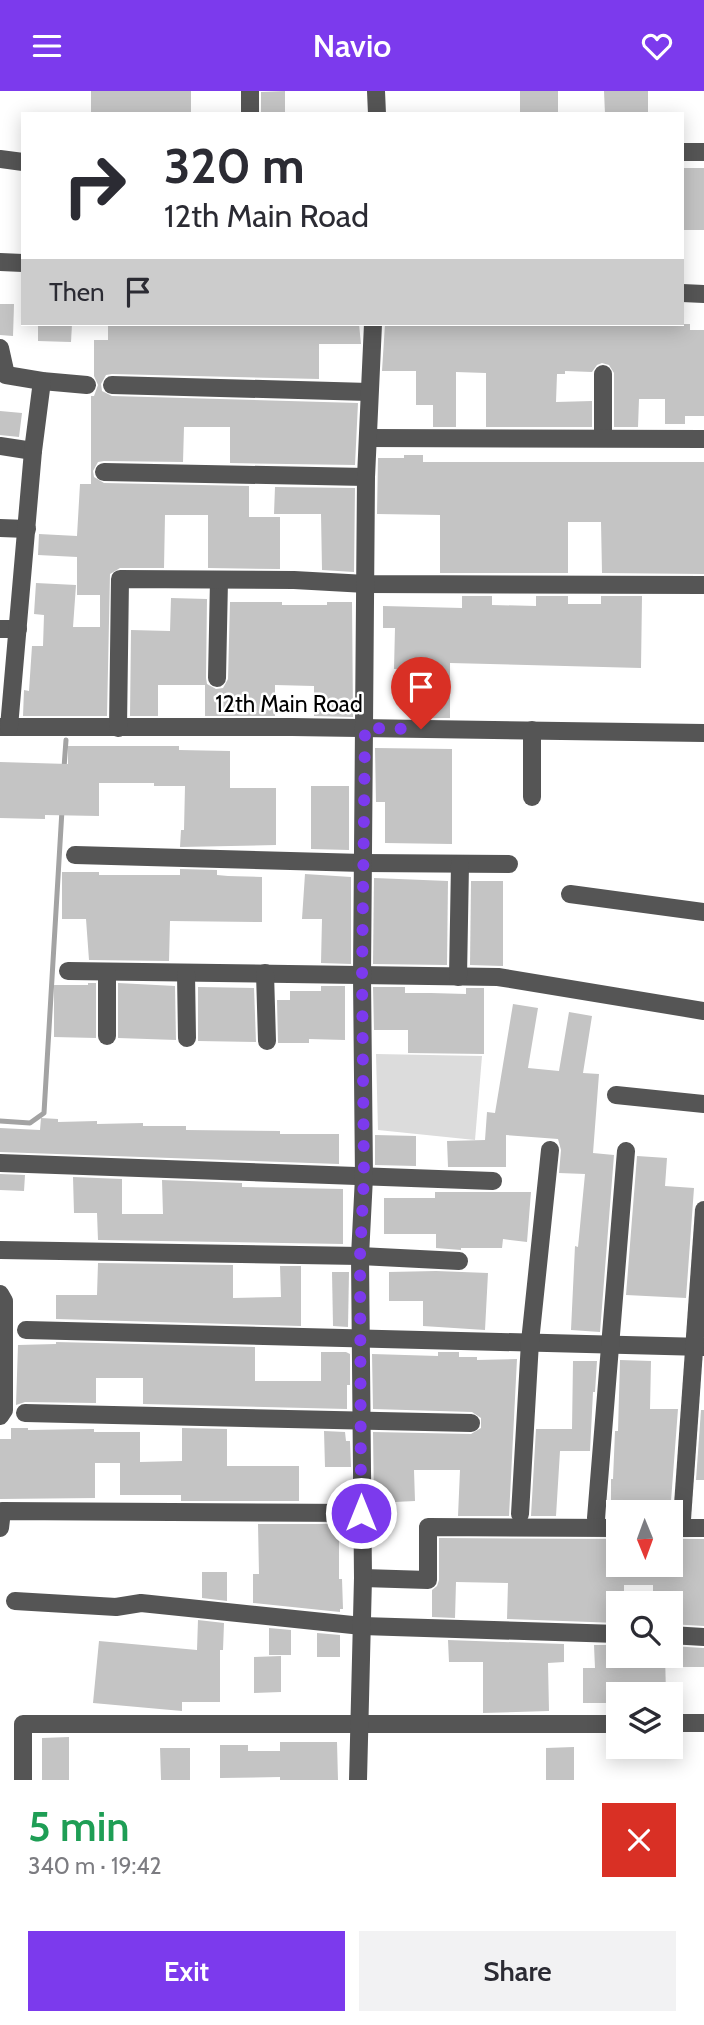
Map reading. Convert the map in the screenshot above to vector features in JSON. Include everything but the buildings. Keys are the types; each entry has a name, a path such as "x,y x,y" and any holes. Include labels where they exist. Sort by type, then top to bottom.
{"street":[{"path":"250,91 250,112"},
{"path":"376,91 376,112"},
{"path":"684,152 704,152"},
{"path":"0,159 21,162"},
{"path":"0,262 21,263"},
{"path":"684,293 704,294"},
{"path":"358,1780 363,1578 360,1256 364,1177 362,976 366,477 373,326"},
{"path":"0,348 6,375 87,385"},
{"path":"603,374 603,438"},
{"path":"5,727 9,629 27,529 42,381"},
{"path":"112,385 369,392"},
{"path":"368,438 704,439"},
{"path":"0,446 33,451"},
{"path":"104,472 366,477"},
{"path":"0,528 27,529"},
{"path":"118,728 120,579 366,584 704,585"},
{"path":"217,678 219,580"},
{"name":"12th Main Road","path":"5,727 704,733"},
{"path":"532,730 532,797"},
{"path":"75,855 509,864"},
{"path":"458,977 460,864"},
{"path":"570,894 704,912"},
{"path":"68,971 498,977 704,1011"},
{"path":"107,971 107,1036"},
{"path":"186,973 187,1038"},
{"path":"265,973 267,1041"},
{"path":"616,1095 704,1104"},
{"path":"520,1514 530,1342 550,1150"},
{"path":"596,1518 626,1151"},
{"path":"0,1163 493,1181"},
{"path":"679,1500 699,1347 704,1210"},
{"path":"0,1250 360,1256 459,1261"},
{"path":"0,1294 4,1301 4,1410 0,1416"},
{"path":"26,1331 699,1347"},
{"path":"25,1413 471,1423"},
{"path":"0,1528 2,1511 361,1513"},
{"path":"683,1524 704,1528"},
{"path":"363,1578 428,1580 428,1527 606,1528"},
{"path":"15,1601 116,1607 141,1603 362,1626 606,1634"},
{"path":"683,1636 704,1637"},
{"path":"683,1723 704,1723"},
{"path":"23,1780 23,1724 606,1724"}],"shaded area":[{"path":"376,1054 482,1056 475,1140 378,1130"}],"waterway":[{"path":"64,768 66,740"},
{"path":"0,1121 30,1123 44,1113 62,810"}],"route":[{"path":"361,1513 360,1256 364,1177 362,976 365,728 421,729"}]}
